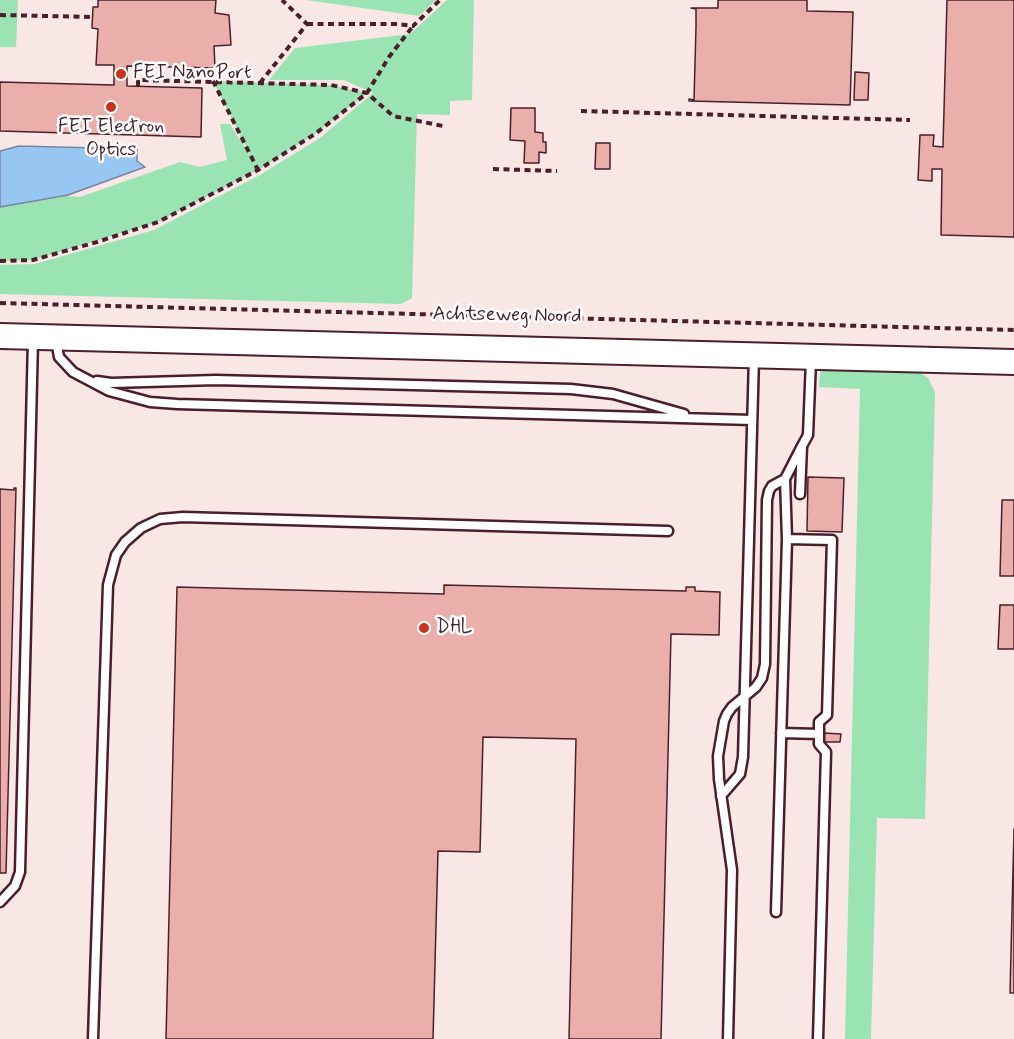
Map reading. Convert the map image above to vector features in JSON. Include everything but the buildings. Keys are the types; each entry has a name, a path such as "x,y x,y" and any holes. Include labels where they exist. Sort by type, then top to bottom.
{"street":[{"name":"Achtseweg Noord","path":"0,336 1014,362"}],"lane":[{"path":"45,337 70,369 85,378 128,397 177,405 752,420"},
{"path":"0,903 15,886 20,872 45,337"},
{"path":"721,796 740,774 742,767 754,355"},
{"path":"776,912 787,539 785,479 808,435 812,356"},
{"path":"85,378 111,383 216,380 571,389 613,394 697,418"},
{"path":"800,494 802,446"},
{"path":"728,1039 732,870 721,796 718,756 724,721 732,707 756,687 762,678 765,664 769,491 777,482 785,479"},
{"path":"93,1039 108,585 117,555 125,542 141,528 160,519 183,517 668,531"},
{"path":"787,539 832,540 827,715 819,722 819,744 826,752 818,1039"},
{"path":"781,733 819,734"}],"path":[{"path":"282,0 307,24 413,26"},
{"path":"0,261 33,260 158,222 258,170 315,134 367,93 389,57 413,26 440,0"},
{"path":"0,15 92,17"},
{"path":"260,82 307,24"},
{"path":"138,86 138,80 331,85 367,93 393,116 443,126"},
{"path":"213,81 258,170"},
{"path":"581,111 910,120"},
{"path":"493,169 557,171"},
{"name":"Achtseweg Noord","path":"0,303 1014,330"}],"shaded area":[{"path":"0,0 1014,0 1014,1039 0,1039"}],"green space":[{"path":"0,0 18,0 16,47 0,47"},
{"path":"306,0 436,0 419,16"},
{"path":"447,0 474,0 472,100 450,101 450,115 417,114 412,298 401,304 0,294 0,265 35,264 154,230 260,175 320,138 373,93 344,80 269,80 295,48 410,34"},
{"path":"213,81 331,85 367,93 315,134 258,170 158,222 33,260 0,261 0,207 66,196 80,197 180,162 199,167 227,160 220,124 230,124 252,159"},
{"path":"825,369 919,372 928,378 935,392 925,819 877,818 871,1039 845,1039 860,389 819,387 820,372"}],"water":[{"path":"19,146 137,149 137,161 145,167 68,195 0,207 0,151"}],"place":[{"name":"FEI NanoPort","path":"121,74"},
{"name":"FEI Electron Optics","path":"111,107"},
{"name":"DHL","path":"424,628"}]}
